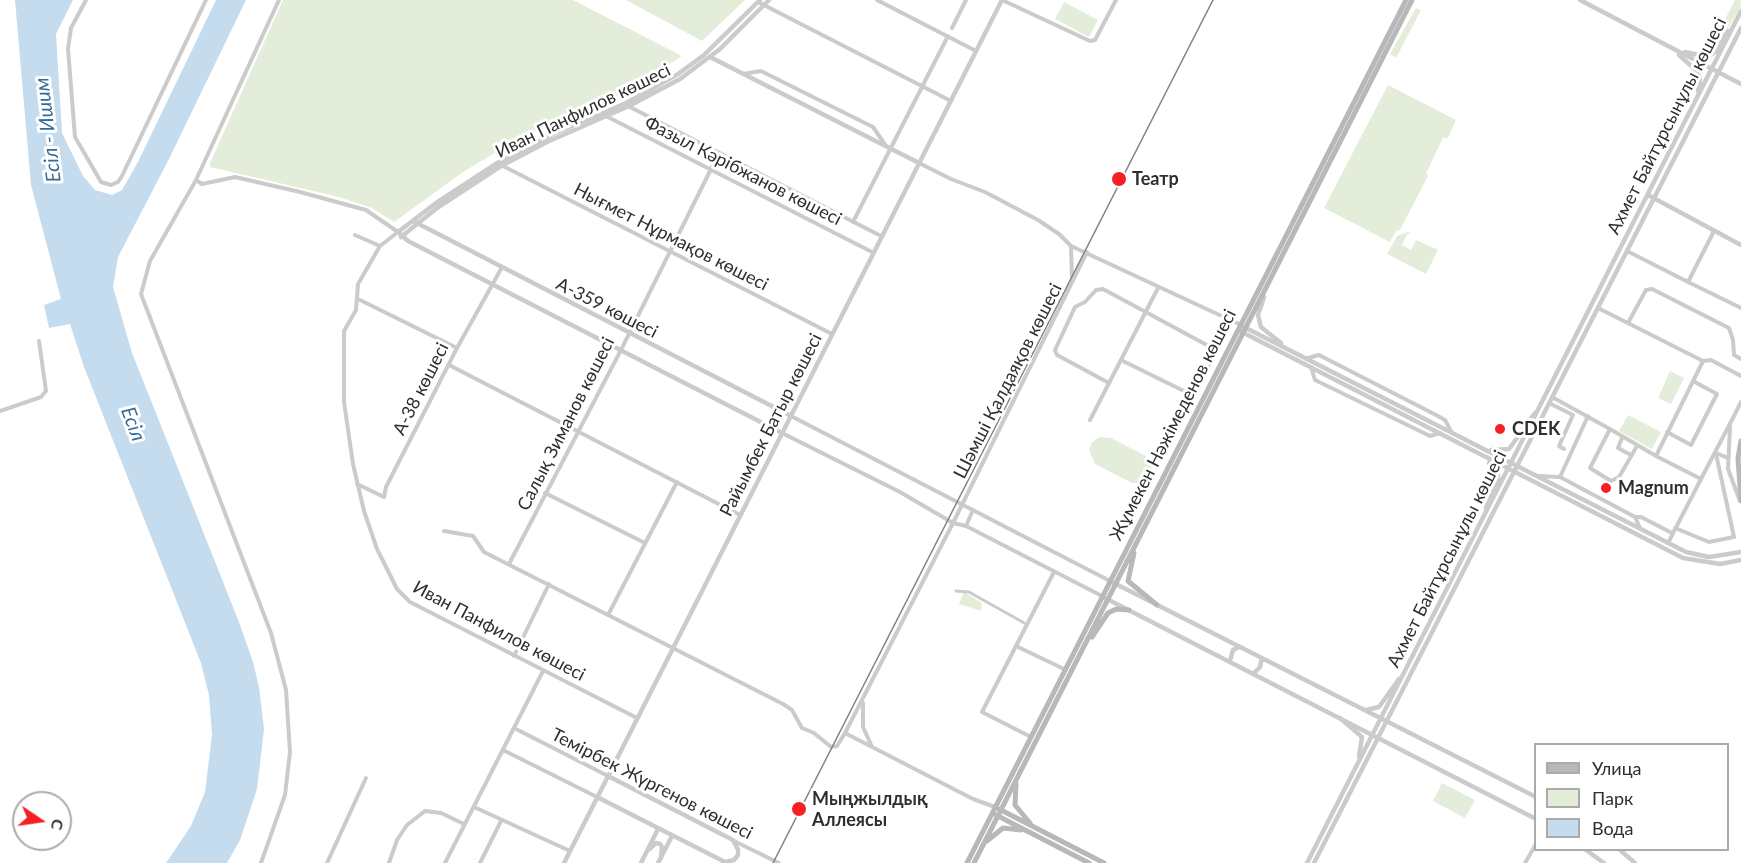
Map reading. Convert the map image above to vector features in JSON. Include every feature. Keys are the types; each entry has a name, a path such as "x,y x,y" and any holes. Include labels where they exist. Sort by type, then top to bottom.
{"main road":[{"name":"Жұмекен Нәжімеденов көшесі","path":"1112,583 1136,543 1406,0"},
{"name":"Жұмекен Нәжімеденов көшесі","path":"967,863 1017,778 1085,645 1112,583 1412,0"},
{"path":"1741,441 1738,458 1741,502"},
{"path":"1136,543 1128,581 1157,605"},
{"name":"Жұмекен Нәжімеденов көшесі","path":"974,863 1064,669 1105,598"},
{"path":"1085,645 1108,613 1116,609 1129,610"},
{"path":"1017,778 1015,805 1033,826"},
{"path":"996,812 1033,826 1104,863"},
{"path":"996,812 1025,830 1089,863"},
{"path":"984,844 1003,828 1025,830"}],"street":[{"path":"86,0 70,28 68,49 75,137 101,182 111,185 118,182 122,176 206,0"},
{"path":"261,863 285,795 290,752 286,690 282,671 272,633 141,294 150,261 196,180 279,0"},
{"name":"Иван Панфилов көшесі","path":"400,234 500,164 553,134 627,104 680,79 769,0"},
{"path":"877,0 976,51"},
{"path":"952,28 966,0"},
{"path":"1002,0 1090,41 1095,40 1116,0"},
{"name":"Райымбек Батыр көшесі","path":"564,863 672,646 1002,0"},
{"path":"1580,0 1741,84"},
{"path":"759,1 951,101"},
{"name":"Иван Панфилов көшесі","path":"707,56 759,1"},
{"path":"1670,48 1699,57 1708,57 1715,52 1740,14"},
{"name":"Ахмет Байтұрсынұлы көшесі","path":"1314,863 1514,472 1539,409 1740,14"},
{"name":"Ахмет Байтұрсынұлы көшесі","path":"1306,863 1508,469 1515,465 1549,403 1741,28"},
{"path":"853,222 888,148 948,36"},
{"path":"1670,48 1695,68 1700,79 1687,118"},
{"path":"707,56 951,179 985,192 1038,220 1059,234 1071,246 1242,329 1464,447 1683,558 1720,564 1741,560"},
{"path":"742,74 761,71 863,122 877,130 888,148"},
{"path":"627,104 881,236"},
{"name":"Фазыл Кәрібжанов көшесі","path":"603,114 872,252"},
{"name":"Салық Зиманов көшесі","path":"509,564 621,351 719,153"},
{"name":"Нығмет Нұрмақов көшесі","path":"500,164 832,334"},
{"path":"196,180 202,184 234,177 366,210 400,234 492,284 900,492 953,523 966,526 1373,733 1534,818"},
{"path":"1648,195 1741,244"},
{"name":"А-359 көшесі","path":"415,222 791,416"},
{"path":"1688,282 1714,231"},
{"path":"400,234 380,246 358,284 358,299 457,348"},
{"path":"355,235 380,246"},
{"path":"1071,246 1072,282"},
{"path":"1628,251 1741,308"},
{"name":"Шәмші Қалдаяқов көшесі","path":"845,733 953,523 1087,252"},
{"name":"А-38 көшесі","path":"357,484 384,497 386,488 457,348 501,268"},
{"path":"1269,280 1259,308 1261,327 1299,354"},
{"path":"1090,420 1158,288"},
{"path":"1109,383 1057,355 1057,345 1076,307 1085,302 1096,290 1103,289 1215,348 1216,352 1192,396 1121,360"},
{"path":"1628,323 1646,291 1652,289 1729,328 1734,340 1734,355 1741,359"},
{"name":"Иван Панфилов көшесі","path":"358,299 356,310 344,331 344,402 357,484 372,534 401,595 513,656 637,718"},
{"path":"1598,308 1702,361 1711,360 1741,375"},
{"path":"1242,329 1308,358 1641,531 1697,556 1721,557 1741,552"},
{"path":"0,411 41,397 46,391 39,341"},
{"path":"1308,358 1319,355 1438,416 1445,420 1452,433"},
{"path":"1656,456 1702,361"},
{"path":"449,365 740,514"},
{"path":"1311,367 1315,380 1430,436 1440,434"},
{"path":"1667,432 1691,445 1717,394 1693,381"},
{"path":"1552,397 1622,438 1701,479"},
{"path":"1668,543 1741,402"},
{"path":"1549,403 1573,416 1559,446 1564,449"},
{"path":"1477,446 1494,451 1509,449 1539,409"},
{"path":"1735,414 1731,426 1728,458 1732,483 1741,502"},
{"path":"791,416 1112,583 1534,796"},
{"path":"1560,477 1588,416"},
{"path":"1610,429 1590,468 1611,481 1616,480 1637,446"},
{"path":"1622,438 1618,448 1631,455"},
{"path":"1464,447 1494,465 1498,472 1498,481 1488,500 1485,514"},
{"path":"1716,454 1728,458"},
{"path":"1534,476 1560,477 1635,517 1641,517 1709,542 1734,537 1716,454"},
{"path":"608,615 677,482"},
{"path":"545,493 645,543"},
{"path":"966,526 973,510"},
{"path":"1635,517 1641,531"},
{"path":"444,531 473,536 484,552 783,704 792,711 802,728 820,737 827,746 837,746 845,733 996,812"},
{"path":"1031,737 982,712 1054,572"},
{"path":"513,656 549,584"},
{"path":"956,591 969,592 1026,624"},
{"path":"1016,646 1064,669"},
{"path":"1230,661 1233,650 1239,647"},
{"path":"1254,673 1260,667 1262,658"},
{"path":"445,863 543,671"},
{"path":"1362,709 1374,710 1379,707 1403,675"},
{"path":"863,698 863,727 872,747"},
{"path":"1338,716 1362,737 1356,767"},
{"name":"Темірбек Жүргенов көшесі","path":"514,728 732,840 765,861 777,863"},
{"name":"Темірбек Жүргенов көшесі","path":"503,750 726,862"},
{"path":"327,863 366,778"},
{"path":"474,807 570,851"},
{"path":"389,863 397,840 407,825 425,811 441,813 464,824"},
{"path":"480,863 501,821"},
{"path":"641,863 658,829"},
{"path":"659,860 672,836"},
{"path":"726,862 734,860 738,855 738,850 732,840"},
{"path":"646,853 657,843 662,847 659,860"},
{"path":"1525,863 1534,847"},
{"path":"1589,851 1604,863"},
{"path":"1622,851 1635,863"}],"green space":[{"path":"283,0 573,0 682,56 619,95 556,121 503,148 463,172 394,222 372,208 339,197 210,167"},
{"path":"626,0 745,0 702,41"},
{"path":"1735,0 1740,0 1741,6 1715,50 1713,43"},
{"path":"1064,2 1098,20 1089,37 1055,19"},
{"path":"1416,8 1421,10 1396,58 1390,54"},
{"path":"1388,85 1456,120 1448,138 1443,138 1426,173 1428,176 1400,230 1396,231 1390,242 1324,208"},
{"path":"1408,232 1411,234 1407,234 1402,245 1411,250 1416,240 1438,250 1426,274 1387,254 1397,236"},
{"path":"1670,371 1684,378 1671,404 1658,398"},
{"path":"1628,415 1661,432 1652,449 1619,431"},
{"path":"1100,437 1111,438 1146,456 1152,467 1148,478 1141,483 1132,483 1095,464 1089,450 1092,442"},
{"path":"964,592 982,603 981,611 959,604"},
{"path":"1442,783 1475,800 1465,818 1433,801"}],"water":[{"path":"15,0 73,0 56,34 62,133 83,176 95,190 112,195 122,190 138,162 216,0 246,0 169,159 118,257 113,287 132,353 239,622 259,687 264,729 257,789 240,840 227,863 166,863 191,826 205,792 212,735 209,695 201,663 84,367 70,324 49,328 44,305 61,299 31,185"}],"tram line":[{"path":"773,863 1213,0"}],"place":[{"name":"Театр","path":"1119,179"},
{"name":"CDEK","path":"1500,429"},
{"name":"Magnum","path":"1606,488"},
{"name":"Мыңжылдық Аллеясы","path":"799,809"}],"water label":[{"name":"Есіл - Ишим","path":"48,130"},
{"name":"Есіл","path":"133,424"}]}
